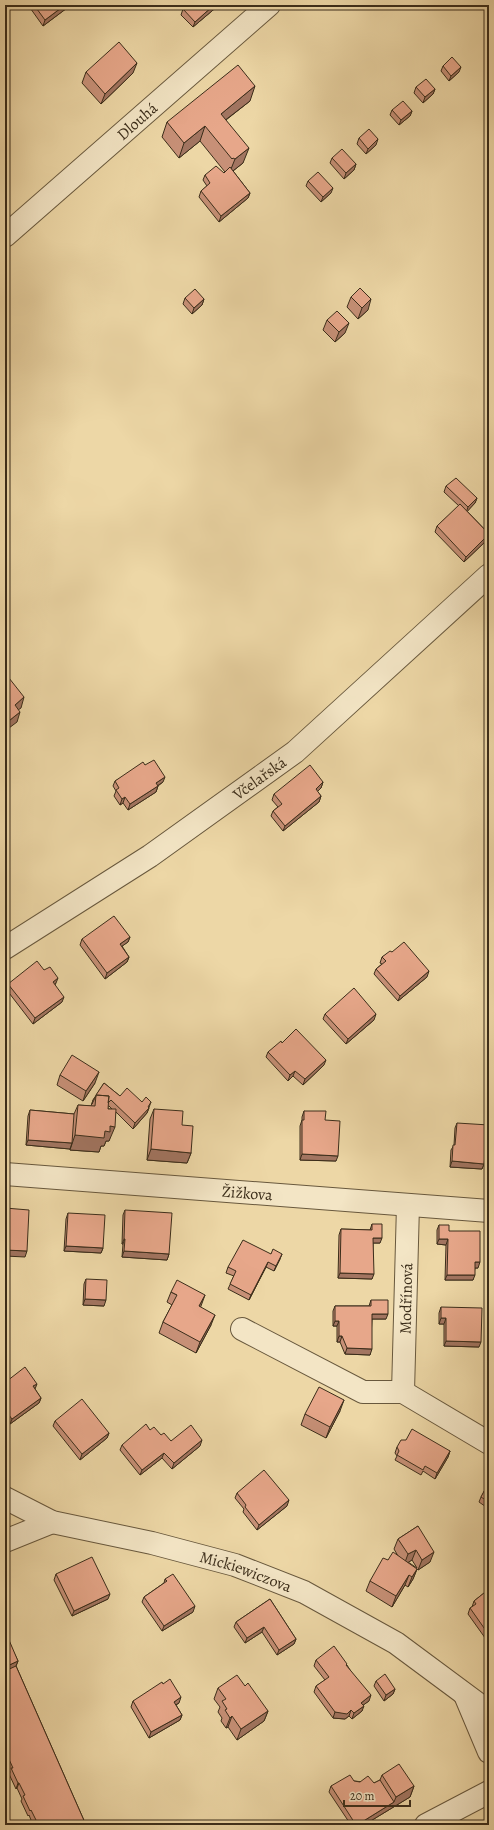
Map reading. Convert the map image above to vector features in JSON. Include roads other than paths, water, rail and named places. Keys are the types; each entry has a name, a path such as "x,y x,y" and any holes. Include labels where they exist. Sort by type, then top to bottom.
{"street":[{"name":"Dlouhá","path":"5,236 269,5"},
{"name":"Včelařská","path":"5,948 150,856 295,752 489,576"},
{"name":"Žižkova","path":"5,1174 489,1211"},
{"name":"Modřínová","path":"403,1392 408,1205"},
{"path":"242,1329 363,1392 403,1392 489,1443"},
{"name":"Mickiewiczova","path":"5,1498 52,1522 152,1543 235,1565 304,1592 396,1643 489,1712"},
{"path":"5,1541 52,1522"},
{"path":"465,1695 489,1752"},
{"path":"426,1825 489,1792"}]}
